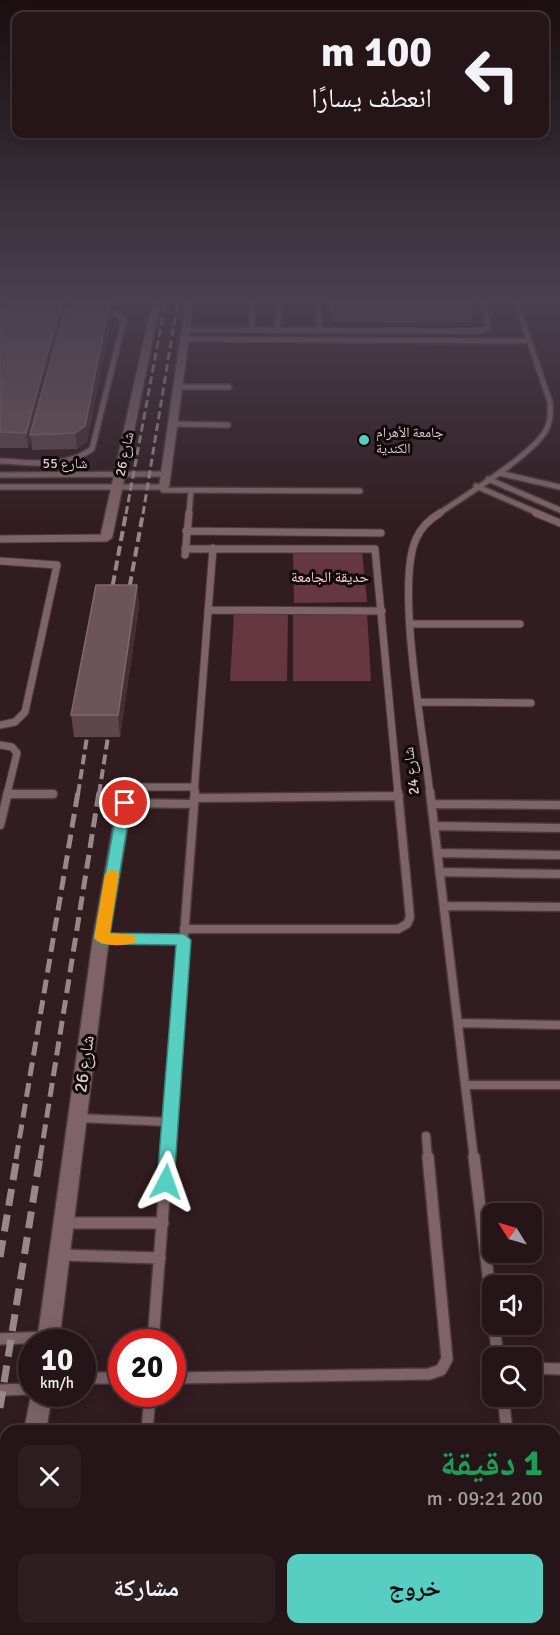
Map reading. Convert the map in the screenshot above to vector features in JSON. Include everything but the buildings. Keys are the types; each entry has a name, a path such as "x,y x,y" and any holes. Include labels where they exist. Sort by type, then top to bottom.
{"street":[{"name":"شارع 26","path":"106,538 141,375"},
{"path":"164,488 180,375"},
{"name":"شارع 26","path":"49,1329 101,938 126,795"},
{"path":"36,1425 39,1407"}],"lane":[{"path":"0,461 60,462 83,456 92,449 110,375"},
{"name":"شارع 24","path":"488,1275 410,624 410,559 416,538 428,521 476,486 499,473 546,431 551,416 550,402 541,375"},
{"path":"179,387 229,387"},
{"path":"173,424 228,425"},
{"path":"499,473 560,487"},
{"name":"شارع 55","path":"0,475 165,474"},
{"path":"488,479 560,510"},
{"path":"476,486 560,523"},
{"name":"شارع 55","path":"0,487 360,491"},
{"path":"184,929 398,929 407,924 410,917 377,551 372,548 213,548 185,552 191,490"},
{"path":"186,531 381,533"},
{"path":"0,539 106,538"},
{"path":"154,1329 213,548"},
{"path":"0,561 51,562 57,566 25,712 15,722 0,725"},
{"path":"208,610 382,611"},
{"path":"410,624 520,624"},
{"path":"420,702 531,703"},
{"path":"0,745 12,747 17,753 0,825"},
{"path":"126,795 195,787"},
{"path":"8,794 53,794"},
{"path":"126,795 194,801 399,796"},
{"path":"432,804 560,805"},
{"path":"434,826 560,828"},
{"path":"438,853 560,855"},
{"path":"440,872 560,874"},
{"path":"444,906 560,906"},
{"path":"101,938 184,940"},
{"path":"458,1023 560,1025"},
{"path":"465,1085 560,1085"},
{"path":"76,1118 170,1122"},
{"path":"186,1378 429,1374 438,1373 445,1368 447,1359 426,1136"},
{"path":"63,1223 163,1223"},
{"path":"59,1255 160,1258"},
{"path":"0,1340 18,1340"},
{"path":"542,1368 560,1369"},
{"path":"0,1390 18,1389"},
{"path":"147,1425 149,1407"},
{"path":"504,1407 506,1425"}],"green space":[{"name":"حديقة الجامعة","path":"362,551 367,602 294,603 293,552"},
{"path":"293,612 367,613 371,681 293,681"},
{"path":"234,613 288,613 287,681 230,681"}],"railway":[{"path":"126,514 152,375"},
{"path":"143,514 166,375"},
{"path":"110,600 126,513"},
{"path":"127,601 143,513"},
{"path":"78,794 87,737"},
{"path":"99,794 108,737"},
{"path":"16,1159 78,792"},
{"path":"40,1159 99,792"},
{"path":"0,1257 17,1157"},
{"path":"0,1408 40,1157"}],"slow traffic":[{"path":"112,874 101,938 129,939"}],"place":[{"name":"جامعة الأهرام الكندية","path":"364,440"}],"route":[{"path":"125,803 101,938 184,940 166,1182"}]}
